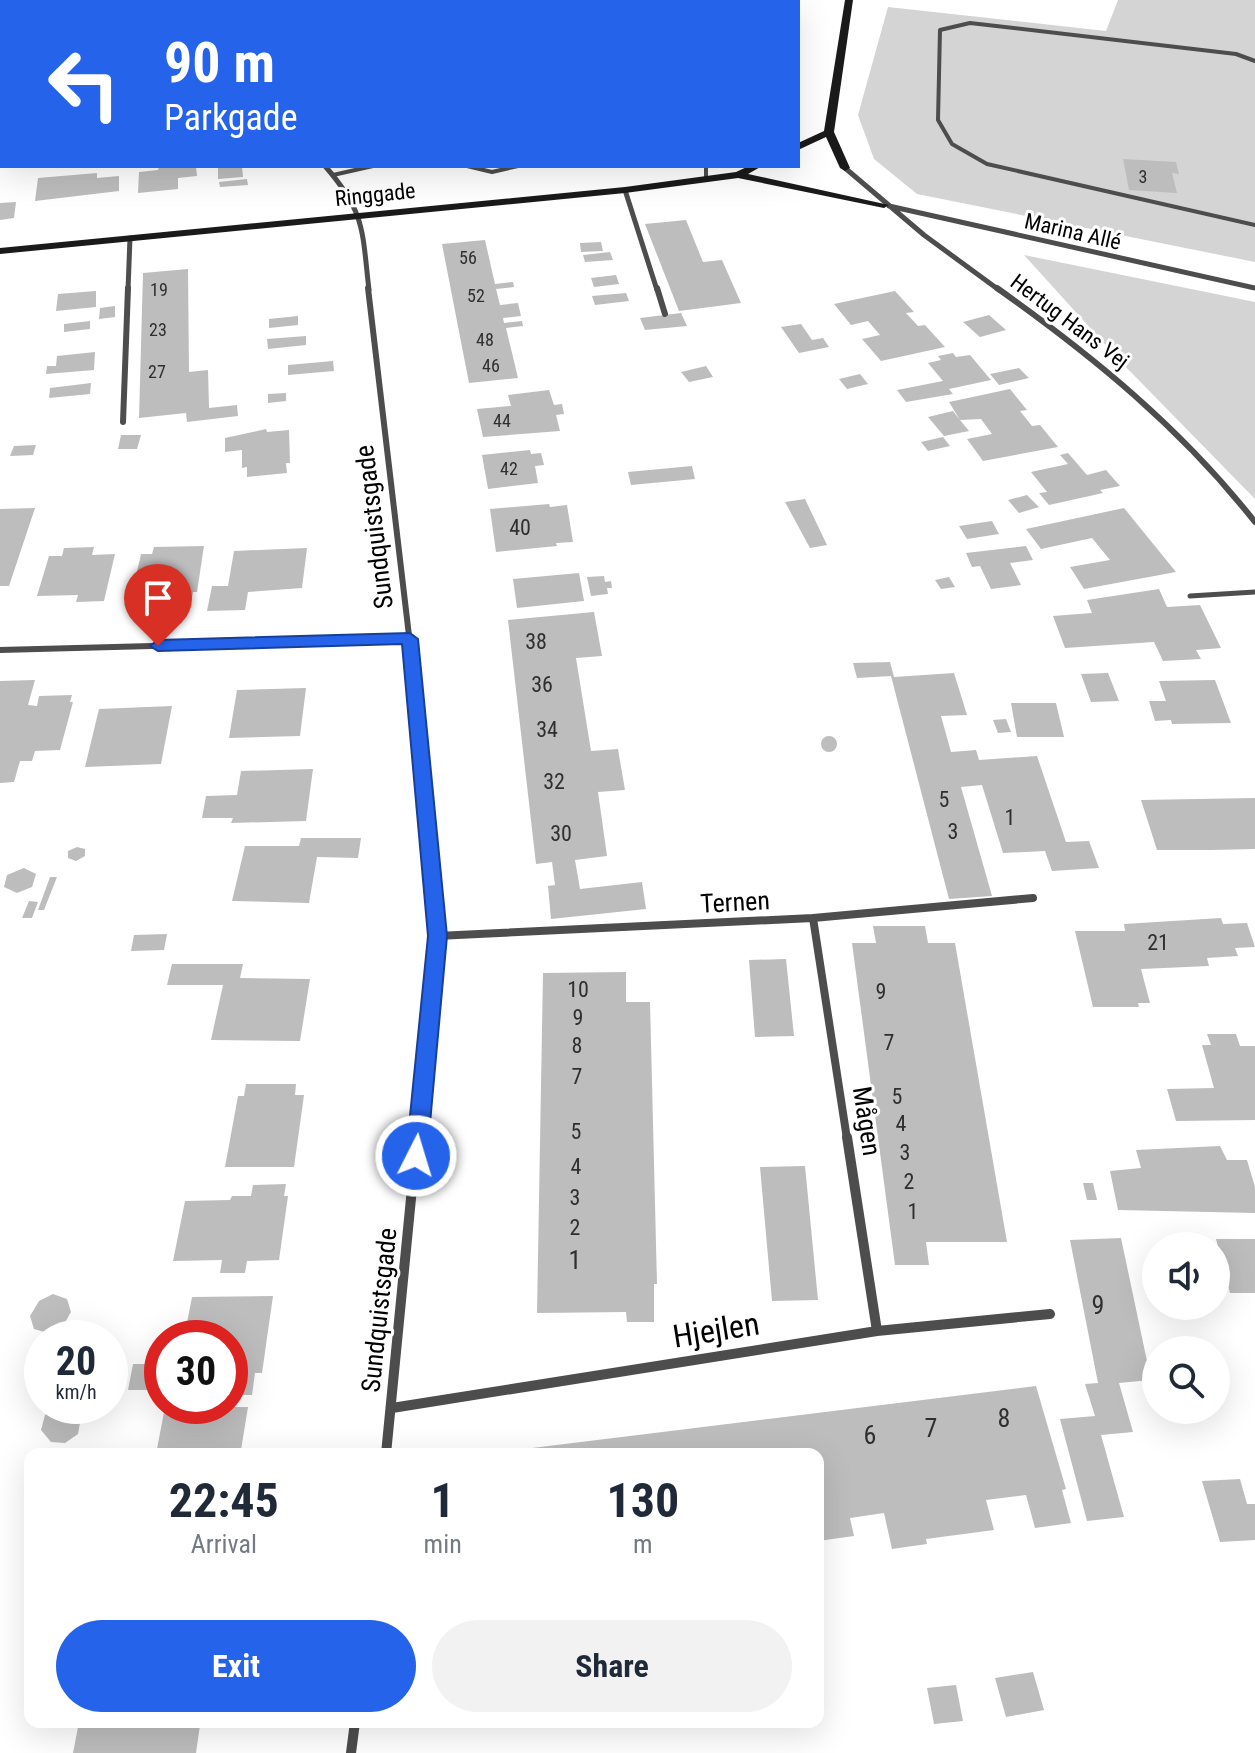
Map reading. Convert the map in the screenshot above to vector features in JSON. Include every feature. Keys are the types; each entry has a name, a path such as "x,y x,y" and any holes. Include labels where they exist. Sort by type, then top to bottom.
{"street":[{"path":"845,168 829,132 849,0"},
{"path":"800,146 829,132"},
{"path":"327,168 360,216"},
{"name":"Ringgade","path":"0,251 625,190 738,175 753,168"},
{"name":"Hertug Hans Vej","path":"845,168 884,205 947,254 1066,337 1151,407 1223,480 1255,522"},
{"name":"Ringgade","path":"738,175 884,205"},
{"path":"625,190 665,314"},
{"name":"Marina Allé","path":"884,205 1255,288"},
{"name":"Sundquistsgade","path":"360,216 410,639 437,936 387,1448"},
{"path":"123,422 130,238"},
{"path":"0,650 410,639"},
{"name":"Ternen","path":"437,936 813,918 1033,898"},
{"name":"Mågen","path":"813,918 877,1331"},
{"name":"Hjejlen","path":"392,1408 877,1331 1050,1314"},
{"path":"351,1753 354,1728"}],"lane":[{"path":"1255,61 1236,54 970,23 940,30 938,120 952,144 987,164 1255,225"},
{"path":"333,175 364,168"},
{"path":"475,168 492,172 509,168"},
{"path":"706,168 706,179"},
{"path":"1190,596 1255,592"}],"shaded area":[{"path":"1118,0 1255,0 1255,262 917,194 874,159 858,115 888,7 1106,31"},
{"path":"1024,255 1255,302 1255,499 1121,362"}],"building":[{"path":"1123,159 1176,162 1179,174 1172,173 1177,193 1129,190"},
{"path":"196,168 197,176 178,178 178,189 138,193 139,172"},
{"path":"218,168 242,168 243,177 218,179"},
{"path":"97,173 97,178 119,176 119,191 35,201 38,178"},
{"path":"247,179 248,185 220,187 219,182"},
{"path":"16,202 14,218 0,220 0,203"},
{"path":"686,220 703,262 722,260 741,303 679,311 645,224"},
{"path":"485,240 495,284 513,282 514,287 496,289 500,305 518,303 521,316 503,318 504,323 522,321 523,326 506,328 518,378 469,383 442,244"},
{"path":"601,242 603,251 581,252 580,243"},
{"path":"610,252 613,260 585,262 583,255"},
{"path":"188,269 189,372 208,370 209,408 237,405 238,416 187,422 186,413 139,418 143,273"},
{"path":"616,275 619,284 594,287 591,278"},
{"path":"96,291 96,307 56,311 58,294"},
{"path":"895,291 914,312 906,313 918,326 925,325 945,347 881,361 862,339 880,335 868,321 851,325 834,304"},
{"path":"626,293 629,301 595,305 592,296"},
{"path":"115,306 115,317 99,319 100,308"},
{"path":"681,313 687,326 645,330 640,318"},
{"path":"989,315 1006,330 980,337 963,322"},
{"path":"298,316 298,325 269,328 269,319"},
{"path":"90,321 90,329 64,332 64,324"},
{"path":"801,324 812,340 823,338 829,347 799,353 781,327"},
{"path":"306,336 306,345 268,349 267,339"},
{"path":"95,352 94,370 46,374 47,366 56,366 57,356"},
{"path":"953,353 956,357 970,355 991,380 949,389 953,394 906,402 897,390 943,381 928,363 941,360 938,356"},
{"path":"333,361 334,371 288,375 288,365"},
{"path":"706,366 713,377 689,382 681,372"},
{"path":"1019,368 1029,378 999,385 990,374"},
{"path":"860,374 868,384 847,389 839,379"},
{"path":"91,383 90,394 49,398 50,388"},
{"path":"1010,389 1027,410 1020,411 1032,426 1040,425 1058,447 983,461 967,439 992,434 981,419 960,420 949,402"},
{"path":"549,390 554,405 562,404 564,414 556,415 560,431 483,437 477,409 511,406 508,395"},
{"path":"286,393 286,401 268,403 268,394"},
{"path":"953,411 969,431 944,436 928,417"},
{"path":"266,429 267,432 289,430 290,463 286,463 287,473 247,477 247,467 242,468 242,450 225,452 225,438"},
{"path":"121,435 141,435 137,449 118,449"},
{"path":"943,437 950,446 928,451 921,442"},
{"path":"36,445 33,455 10,456 14,446"},
{"path":"530,450 531,454 541,453 544,465 535,466 538,483 488,489 482,455"},
{"path":"1068,453 1087,475 1106,470 1120,486 1049,505 1039,493 1047,492 1031,472 1068,464 1060,455"},
{"path":"692,466 695,479 631,485 628,472"},
{"path":"1027,495 1039,507 1019,513 1008,500"},
{"path":"805,499 827,545 810,548 785,502"},
{"path":"549,504 550,507 567,505 573,542 496,552 490,509"},
{"path":"35,508 9,586 0,586 0,509"},
{"path":"1124,508 1176,572 1084,589 1070,567 1110,560 1092,538 1041,549 1026,529"},
{"path":"992,521 999,534 967,539 959,526"},
{"path":"204,546 197,592 193,592 192,597 165,598 166,593 132,594 141,554 152,554 154,547"},
{"path":"1026,546 1033,560 1010,563 1021,585 991,589 980,566 972,567 966,553"},
{"path":"94,547 92,555 115,554 104,601 76,602 78,595 37,596 49,556 62,556 64,548"},
{"path":"307,548 302,588 248,592 245,610 207,611 212,586 228,586 234,551"},
{"path":"579,573 584,601 517,608 513,579"},
{"path":"604,576 605,582 611,581 612,588 607,588 608,594 591,596 587,577"},
{"path":"949,577 955,587 941,589 935,580"},
{"path":"1159,589 1167,607 1200,605 1221,648 1196,650 1201,659 1163,661 1154,642 1065,648 1053,616 1092,613 1087,600"},
{"path":"594,612 602,656 576,658 591,751 618,749 625,790 598,792 607,856 575,860 580,889 642,882 646,909 551,919 548,886 555,885 552,862 536,864 508,620"},
{"path":"890,662 894,677 954,673 967,715 941,716 951,752 976,750 979,760 1037,756 1066,842 1089,841 1099,868 1052,871 1045,851 1003,853 982,785 961,787 992,896 949,899 891,676 857,678 853,663"},
{"path":"1108,673 1119,701 1091,702 1081,674"},
{"path":"35,680 28,705 37,706 39,696 72,695 70,702 73,702 60,750 35,751 32,761 20,761 14,782 0,783 0,681"},
{"path":"1215,680 1231,723 1172,724 1171,720 1155,721 1149,701 1166,701 1159,681"},
{"path":"306,688 300,736 229,738 237,690"},
{"path":"1011,703 1056,703 1064,737 1017,737"},
{"path":"172,706 161,764 85,767 99,709"},
{"path":"1006,719 1011,732 998,733 993,720"},
{"path":"829,736 837,744 829,752 821,744"},
{"path":"313,769 306,821 231,823 233,818 202,818 206,796 237,795 241,771"},
{"path":"1255,798 1255,849 1211,850 1157,850 1141,800"},
{"path":"301,838 361,838 358,858 317,857 309,903 232,901 245,846 299,846"},
{"path":"77,847 85,849 85,856 76,861 68,858 68,851"},
{"path":"24,868 36,874 32,887 17,893 4,887 7,875"},
{"path":"50,877 57,877 44,910 38,910"},
{"path":"29,901 38,902 32,918 22,918"},
{"path":"1221,918 1223,924 1247,923 1255,947 1235,948 1238,956 1207,958 1209,966 1141,969 1150,1003 1138,1003 1139,1007 1093,1007 1075,931 1125,931 1124,924"},
{"path":"873,926 925,926 928,943 955,943 1007,1242 926,1242 929,1265 895,1265 852,943 876,943"},
{"path":"167,934 164,950 131,951 134,935"},
{"path":"786,959 794,1036 755,1037 749,960"},
{"path":"172,964 243,964 240,978 310,979 300,1041 211,1040 223,985 167,985"},
{"path":"626,972 626,1002 650,1002 657,1284 654,1284 654,1322 627,1322 626,1312 537,1313 543,973"},
{"path":"1207,1034 1236,1034 1240,1046 1255,1046 1255,1120 1176,1121 1167,1089 1214,1088 1202,1045 1211,1045"},
{"path":"246,1084 296,1084 295,1095 304,1095 294,1167 225,1167 238,1096 244,1096"},
{"path":"1220,1146 1227,1160 1247,1160 1255,1187 1255,1213 1118,1210 1110,1171 1141,1168 1136,1150"},
{"path":"805,1166 818,1300 772,1301 760,1167"},
{"path":"1083,1183 1093,1183 1097,1200 1087,1200"},
{"path":"286,1184 284,1196 288,1196 279,1260 247,1261 245,1273 220,1273 222,1260 173,1261 185,1201 230,1200 232,1196 251,1196 253,1185"},
{"path":"1121,1238 1142,1337 1142,1381 1119,1383 1133,1432 1101,1435 1124,1517 1087,1521 1060,1419 1095,1416 1085,1384 1098,1383 1070,1240"},
{"path":"1230,1239 1255,1239 1255,1293 1230,1293"},
{"path":"53,1294 67,1299 71,1312 66,1320 31,1320 30,1316 39,1301"},
{"path":"273,1296 262,1373 255,1373 252,1395 248,1395 248,1320 188,1320 192,1297"},
{"path":"133,1364 144,1364 144,1390 128,1390"},
{"path":"1036,1386 1066,1489 1062,1490 1071,1523 1035,1528 1026,1495 986,1500 994,1530 926,1539 927,1544 892,1549 884,1513 850,1518 854,1536 824,1540 824,1448 532,1448"},
{"path":"43,1424 80,1424 78,1434 65,1443 51,1442 41,1430"},
{"path":"162,1424 245,1424 241,1448 157,1448"},
{"path":"1240,1479 1247,1504 1255,1504 1255,1540 1220,1542 1202,1481"},
{"path":"1033,1672 1044,1710 1006,1717 995,1678"},
{"path":"956,1685 963,1721 934,1724 927,1688"},
{"path":"78,1728 200,1728 196,1753 73,1753"}],"route":[{"path":"158,646 410,639 437,936 416,1156"}]}
